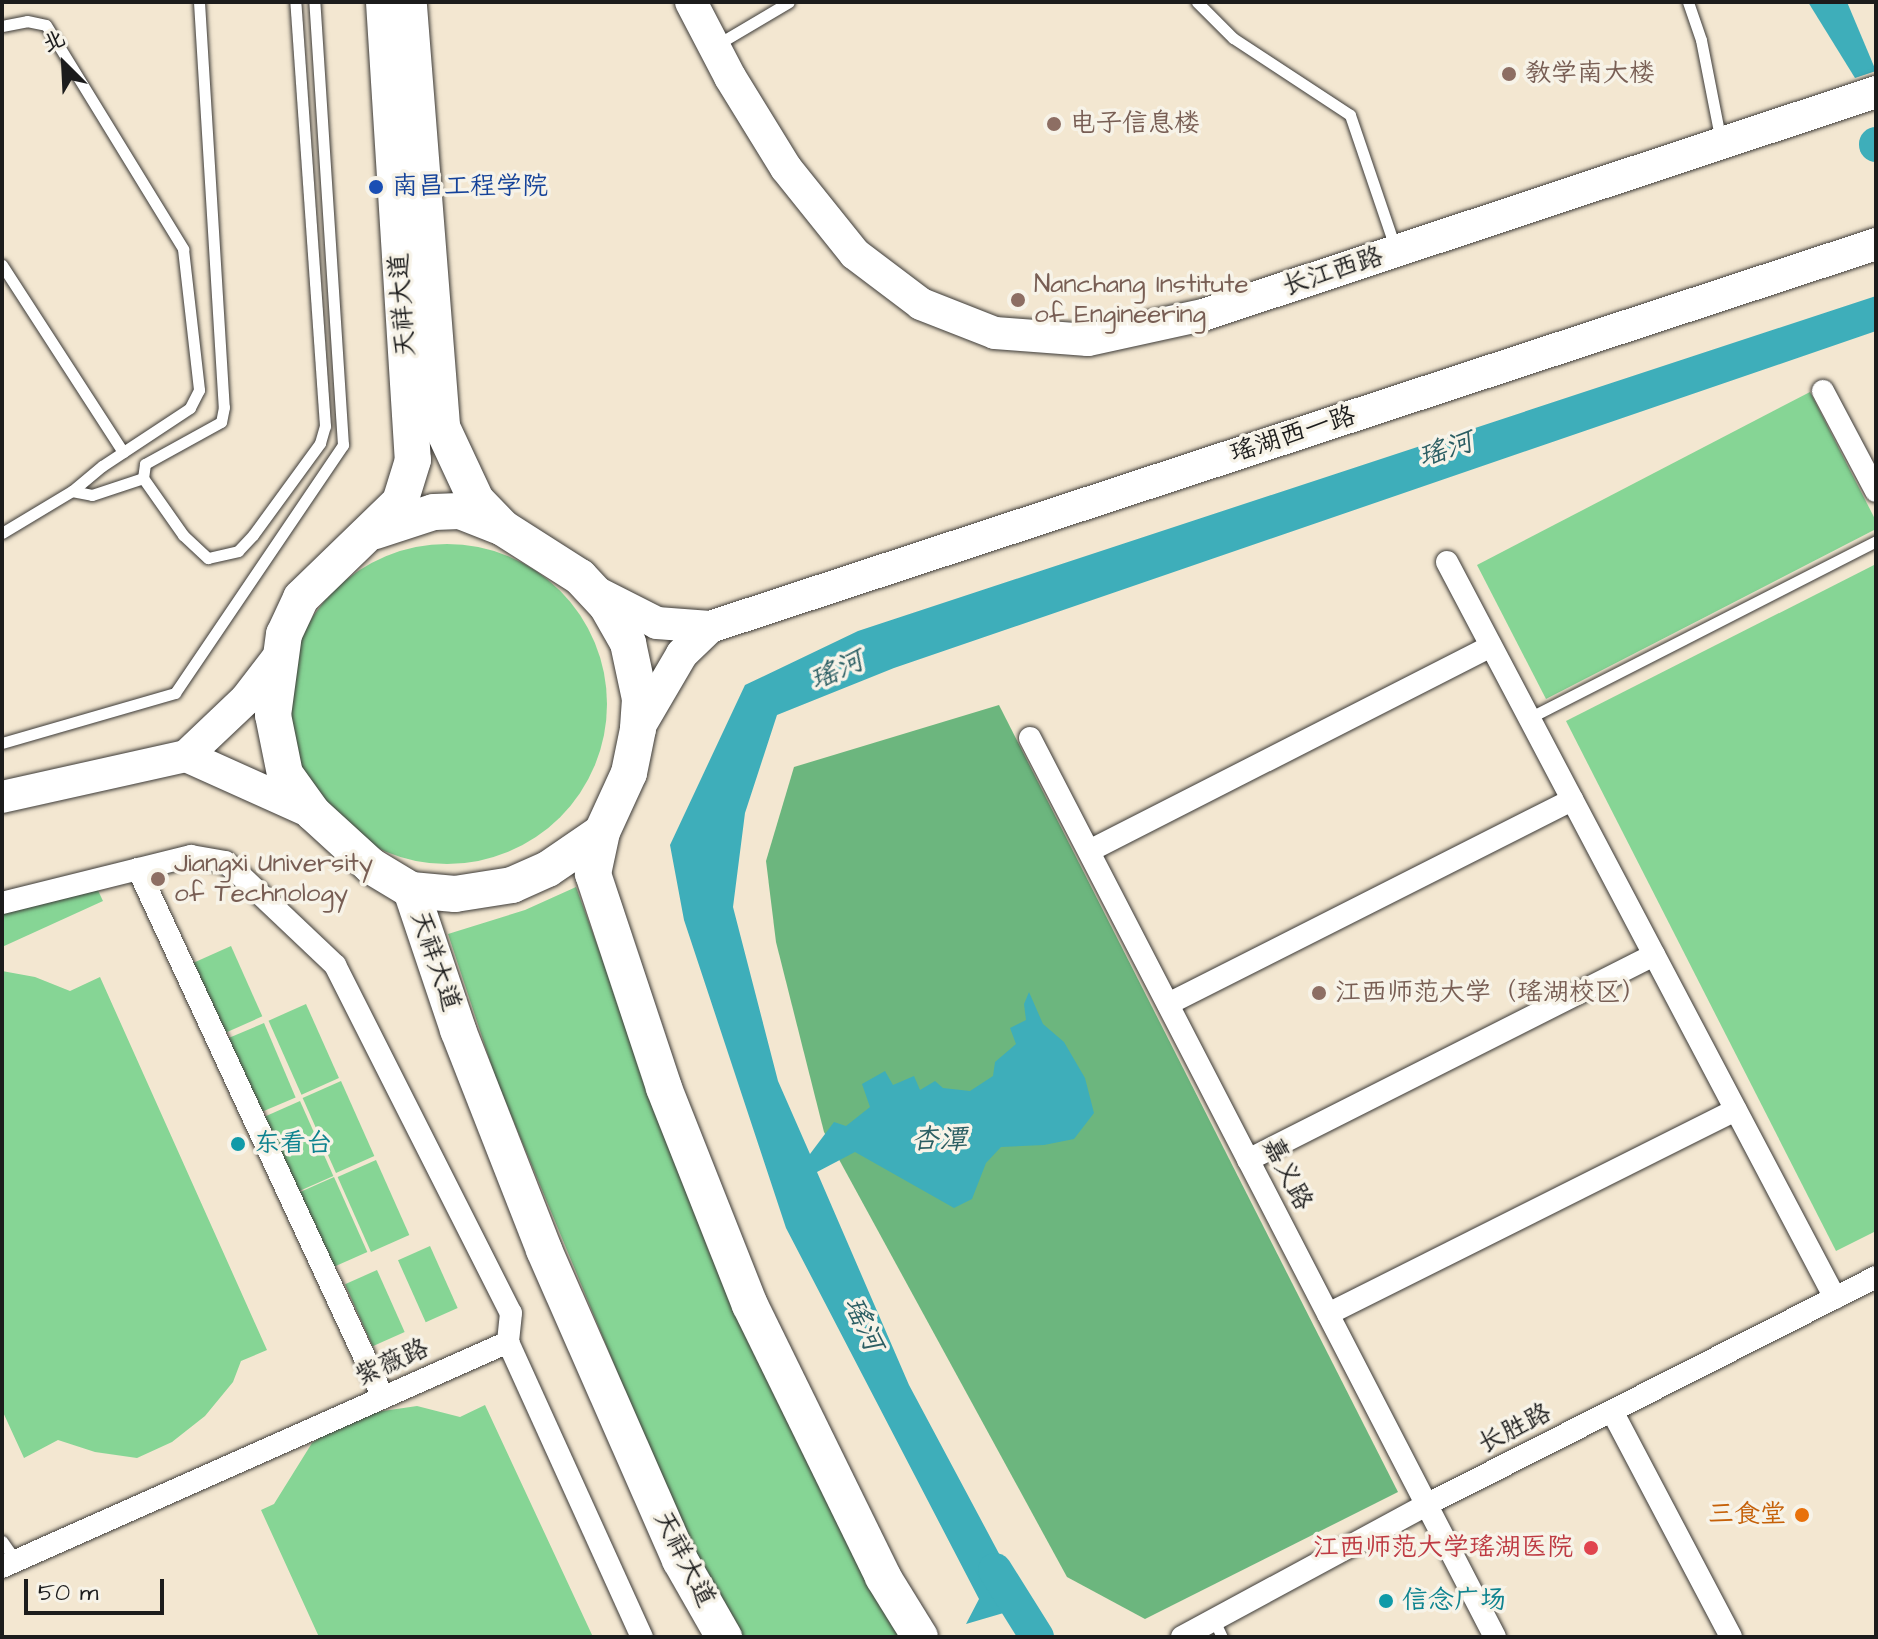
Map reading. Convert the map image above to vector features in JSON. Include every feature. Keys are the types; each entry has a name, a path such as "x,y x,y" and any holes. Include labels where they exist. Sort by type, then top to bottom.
{"main road":[{"name":"天祥大道","path":"384,2 413,460 400,502 301,598 284,634 273,715 285,774 313,813 371,866 411,890 458,1030 544,1250 680,1560 724,1637"},
{"name":"天祥大道","path":"408,2 442,427 476,500 503,528 559,562 592,590 607,606 628,643 640,699 638,729 629,773 602,832 593,874 669,1100 750,1305 883,1577 920,1637"},
{"path":"368,533 434,512 460,511 503,528"},
{"path":"411,890 455,894 512,885 548,869 602,832"}],"street":[{"name":"长江西路","path":"691,2 786,168 855,254 921,304 995,333 1088,340 1203,315 1876,92"},
{"name":"瑶湖西一路","path":"710,627 1873,245"},
{"path":"1823,391 1876,491"},
{"path":"1447,562 1835,1298"},
{"path":"592,590 657,623 710,627"},
{"path":"638,729 682,654 710,627"},
{"path":"1089,851 1491,646"},
{"path":"2,797 186,756 246,699 279,656"},
{"name":"嘉义路","path":"1030,738 1495,1637"},
{"path":"186,756 313,813"},
{"path":"1168,1004 1572,800"},
{"path":"2,903 191,856 225,862 335,965 511,1313 508,1342 642,1637"},
{"path":"138,869 383,1397"},
{"path":"1248,1160 1654,955"},
{"path":"1328,1314 1736,1110"},
{"name":"长胜路","path":"1182,1637 1218,1628 1426,1505 1876,1277"},
{"name":"紫薇路","path":"9,1564 508,1342"},
{"path":"1612,1411 1731,1637"}],"lane":[{"path":"199,2 224,407 221,422 145,464 143,478 183,535 208,558 238,551 246,543 320,443 325,426 295,2"},
{"path":"2,743 175,693 343,445 314,2"},
{"path":"714,47 789,2"},
{"path":"1197,2 1233,38 1350,115 1396,251"},
{"path":"1688,2 1701,40 1721,143"},
{"path":"2,26 27,21 46,25 183,249 199,390 190,408 123,452 72,491 2,533"},
{"path":"2,265 123,452"},
{"path":"72,491 92,495 143,478"},
{"path":"1529,718 1876,541"},
{"path":"2,1541 9,1564"}],"green space":[{"path":"1810,392 1876,521 1876,529 1546,699 1477,565"},
{"path":"447,544 478,547 508,556 536,571 560,591 580,615 595,643 604,673 607,704 604,735 595,765 580,793 560,817 536,837 508,852 478,861 447,864 416,861 386,852 358,837 334,817 314,793 299,765 290,735 287,704 290,673 299,643 314,615 334,591 358,571 386,556 416,547"},
{"path":"1876,564 1876,1231 1836,1251 1566,721"},
{"path":"999,705 1398,1492 1145,1619 1067,1577 824,1132 776,942 766,861 794,767"},
{"path":"94,882 103,901 2,947 2,905"},
{"path":"576,887 709,1252 901,1637 743,1637 688,1543 495,1076 448,934 525,910"},
{"path":"231,946 262,1016 222,1034 191,964"},
{"path":"2,971 35,977 70,991 100,977 267,1350 241,1361 233,1382 205,1416 172,1442 137,1458 95,1452 58,1440 24,1458 2,1410"},
{"path":"306,1004 339,1078 301,1095 269,1021"},
{"path":"264,1023 296,1098 258,1114 226,1039"},
{"path":"341,1081 374,1156 336,1173 303,1098"},
{"path":"300,1101 333,1176 295,1193 262,1118"},
{"path":"376,1160 409,1235 371,1252 338,1177"},
{"path":"334,1177 367,1252 329,1269 296,1194"},
{"path":"430,1246 458,1308 426,1322 398,1260"},
{"path":"377,1270 405,1332 373,1346 345,1284"},
{"path":"485,1405 593,1637 319,1637 261,1510 274,1504 312,1443 356,1415 417,1406 460,1417"}],"water":[{"path":"1808,2 1847,2 1876,71 1855,78"},
{"name":"杏潭","path":"1876,296 1876,331 894,668 777,715 745,813 733,907 778,1081 810,1154 834,1122 846,1126 870,1107 862,1084 885,1071 893,1085 914,1076 920,1090 935,1081 943,1088 970,1091 993,1076 995,1062 1016,1044 1010,1028 1026,1020 1024,1004 1029,992 1043,1024 1064,1042 1085,1078 1094,1113 1074,1139 1044,1145 1001,1147 986,1163 972,1199 954,1208 855,1152 817,1172 909,1385 1027,1606 966,1624 979,1599 786,1228 684,920 670,845 745,685 858,631"}],"waterway":[{"name":"瑶河","path":"995,1570 1037,1637"}],"place":[{"name":"教学南大楼","path":"1509,74"},
{"name":"电子信息楼","path":"1054,124"},
{"name":"南昌工程学院","path":"376,187"},
{"name":"Nanchang Institute of Engineering","path":"1018,300"},
{"name":"Jiangxi University of Technology","path":"158,879"},
{"name":"江西师范大学（瑶湖校区）","path":"1319,993"},
{"name":"东看台","path":"238,1144"},
{"name":"三食堂","path":"1802,1515"},
{"name":"江西师范大学瑶湖医院","path":"1591,1548"},
{"name":"信念广场","path":"1386,1601"}]}
